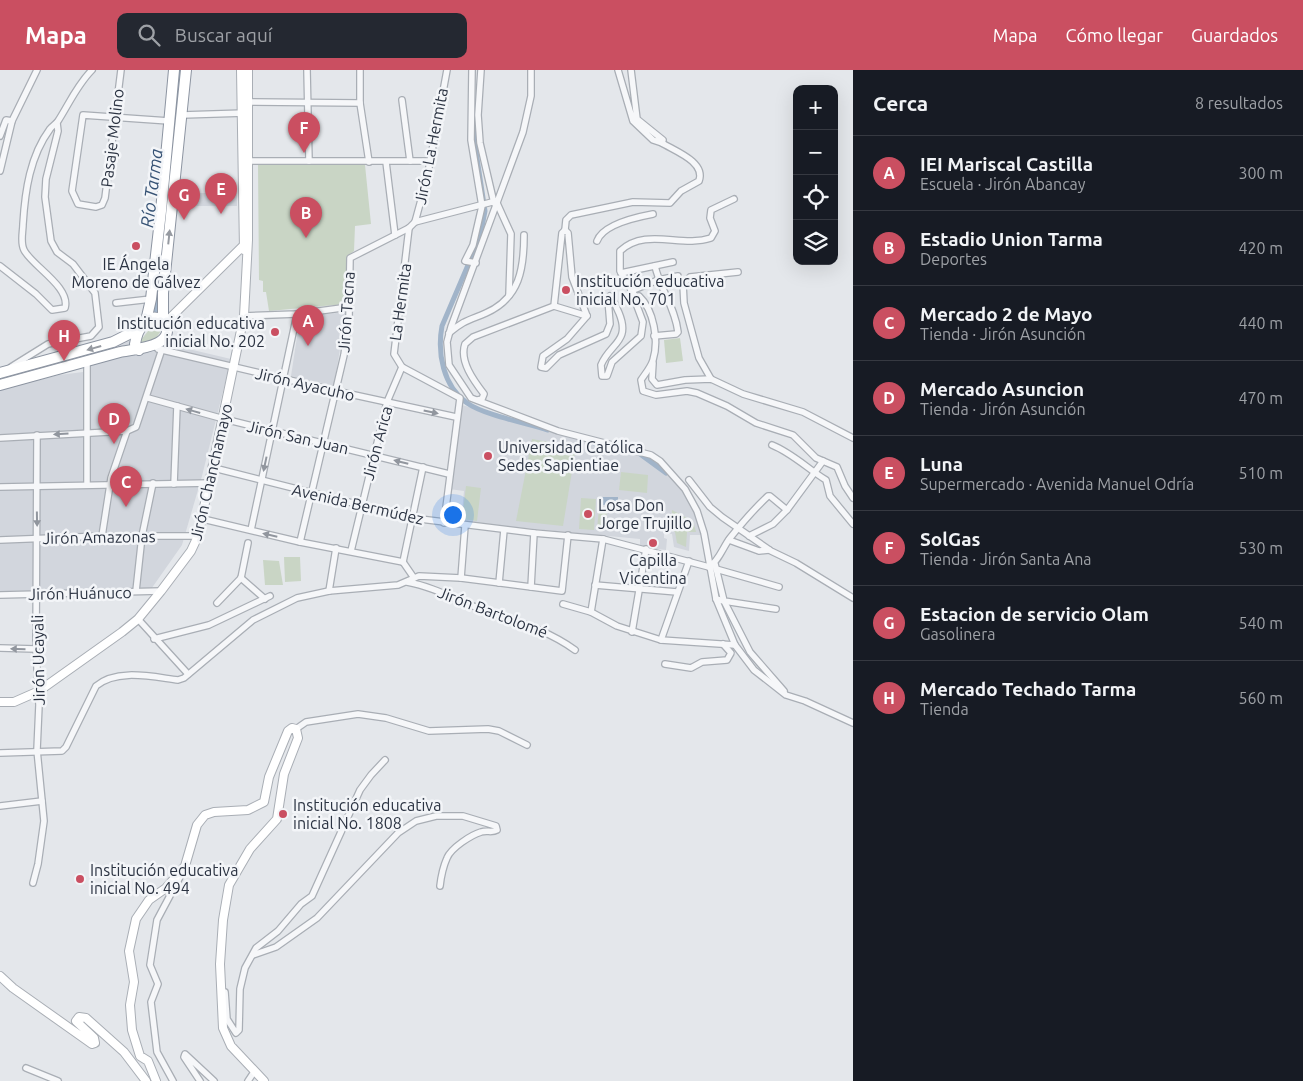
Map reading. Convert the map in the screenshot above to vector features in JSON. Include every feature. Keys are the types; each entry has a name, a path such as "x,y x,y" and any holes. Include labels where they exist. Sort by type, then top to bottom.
{"highway":[{"path":"139,350 135,344 151,299 174,70"},
{"path":"0,385 120,352 158,347 163,338 163,294 186,70"},
{"path":"0,373 113,342 154,317 164,322"}],"street":[{"path":"0,171 12,121 37,70"},
{"path":"0,266 56,311 65,308 66,304 53,280 24,251 22,242 25,194 30,172 51,127 57,123 69,101 92,70"},
{"name":"Pasaje Molino","path":"114,116 83,115 72,191 78,204 96,207 102,205 105,198 121,70"},
{"path":"241,70 245,102"},
{"path":"245,186 245,102 248,70"},
{"path":"308,70 309,161"},
{"path":"360,70 360,103 369,162"},
{"name":"Jirón La Hermita","path":"415,222 427,178 428,161 447,70"},
{"path":"472,70 471,140 489,204 511,234 509,296"},
{"path":"481,70 478,115 489,204 449,333 447,342 449,365 465,391 478,400 558,431 651,455 660,461 685,489 697,511 724,601 746,644 786,695"},
{"path":"470,262 473,245 489,204 522,132 531,96 531,70"},
{"path":"554,306 557,264 562,233 565,230 566,220 571,215 633,202 670,203 681,191 699,181 701,174 697,165 662,143 653,140 633,121 618,70"},
{"path":"632,70 637,119 662,140 662,143"},
{"path":"402,100 410,161"},
{"path":"245,102 360,103"},
{"path":"182,115 245,113"},
{"path":"245,113 248,161 245,186"},
{"path":"114,116 169,122"},
{"path":"0,136 6,120 12,121"},
{"path":"0,373 48,344 91,336 99,327 95,293 73,264 56,252 51,241 45,197 46,179 58,131 57,123"},
{"path":"248,161 428,161"},
{"path":"386,162 395,235 409,228 415,222 489,204"},
{"name":"Jirón Chanchamayo","path":"0,702 14,702 39,691 138,619 191,552 203,518 244,316 247,263 245,186"},
{"path":"587,316 568,339 544,356 541,367 546,368 559,355 606,334 610,324 608,299 610,296 621,319 622,330 621,339 601,365 602,376 607,376 612,362 641,336 643,322 633,294 621,273 619,263 620,251 634,242 643,239 711,238 715,231 710,218 711,210 734,199"},
{"path":"597,241 599,235 619,223 653,214"},
{"name":"La Hermita","path":"402,367 394,354 393,346 409,228"},
{"path":"565,230 568,232 572,277 587,316"},
{"name":"Jirón Tacna","path":"300,542 325,443 344,355 349,307 350,258 395,235"},
{"path":"449,333 468,319 500,307 509,296 519,282 522,270 524,235"},
{"path":"164,322 246,243"},
{"path":"621,273 673,262"},
{"path":"654,336 676,334 678,332 674,310 658,280 655,266"},
{"path":"711,379 698,358 684,303 683,284 690,277 738,272"},
{"path":"633,294 658,280 678,276"},
{"path":"633,294 642,297 654,324 652,379 657,385 685,380 711,379 743,394 803,412 853,438"},
{"path":"116,303 151,299"},
{"path":"478,400 482,399 484,394 474,380 464,357 465,344 473,337 554,306 587,316"},
{"path":"244,316 297,314 349,307"},
{"path":"251,530 297,314"},
{"path":"0,438 127,431 136,426 148,398 158,347"},
{"name":"Jirón Ayacuho","path":"158,347 283,379 456,417"},
{"path":"653,361 641,380 643,391 656,395 687,391 698,393 727,406 756,423 793,435 816,458 839,469 845,486 853,498"},
{"path":"87,362 87,485"},
{"path":"402,367 460,398 456,417 444,523"},
{"name":"Jirón Arica","path":"351,551 372,455 387,402 402,367"},
{"name":"Jirón San Juan","path":"148,398 224,419 449,474"},
{"path":"174,484 177,406"},
{"path":"102,536 110,485 127,431"},
{"name":"Jirón Ucayali","path":"33,883 38,864 44,821 37,750 39,691 36,649 37,435"},
{"path":"772,445 792,455 806,468 826,480 830,496 853,524"},
{"path":"749,536 773,524 788,510 823,461"},
{"path":"403,562 422,467"},
{"name":"Avenida Bermúdez","path":"214,468 412,518 464,526 603,538 713,566 779,587"},
{"path":"689,480 710,507 738,529 769,550 796,563 853,598"},
{"path":"136,592 142,536 153,483"},
{"path":"0,487 210,483"},
{"path":"788,510 769,496 729,540 713,566 716,599 735,645 754,670 786,695 805,701 853,723"},
{"path":"203,518 300,542 403,562 414,578 419,576 461,578 562,591 568,535"},
{"path":"461,578 464,526"},
{"path":"499,583 504,530"},
{"path":"531,587 534,533"},
{"name":"Jirón Amazonas","path":"0,540 102,536 198,536"},
{"path":"591,612 603,538"},
{"path":"729,540 759,551 769,550"},
{"path":"217,603 241,578 248,543"},
{"path":"329,591 336,548"},
{"path":"632,632 646,549"},
{"path":"661,640 676,592 689,561"},
{"path":"241,578 265,599"},
{"name":"Jirón Bartolomé","path":"407,582 414,578"},
{"name":"Jirón Bartolomé","path":"37,750 65,750 96,686 104,680 119,675 178,680 188,674 253,620 297,598 329,591 407,582 423,585 460,601 557,637 575,650"},
{"path":"595,585 676,592"},
{"name":"Jirón Huánuco","path":"0,595 161,591"},
{"path":"154,639 209,625 270,596"},
{"path":"716,599 776,609"},
{"path":"563,604 591,612 632,632 661,640 735,645"},
{"path":"138,619 154,639 188,674"},
{"path":"666,664 691,668 702,662 727,660 731,653 723,644"},
{"path":"0,648 36,649"},
{"path":"296,730 306,722 358,714 386,718 429,731 488,729 499,731 527,745"},
{"path":"172,1081 157,1052 152,1002 158,984 150,965 157,920 185,866 197,825 205,815 214,812 248,810 264,802 269,777 288,731 292,728 296,730"},
{"path":"264,1081 254,1072 225,1036 221,1013 220,983 223,920 230,885 250,849 277,819 284,774 298,738 296,730"},
{"path":"0,753 37,750"},
{"path":"220,983 224,984 227,1019 236,1033 239,1030 241,979 245,968 256,948 278,931 301,904 312,896 365,782 385,760"},
{"path":"0,806 42,801"},
{"path":"253,956 276,947 317,918 398,833 416,821 436,816 463,816 496,826 497,830 494,832 483,831 471,836 452,851 447,857 440,886"},
{"path":"156,1081 148,1061 140,1056 132,1030 130,1005 134,982 129,947 133,929 144,907 166,888 185,866"},
{"path":"0,976 13,988 92,1044 95,1043 94,1038 76,1021 79,1016 86,1018 124,1052 146,1081"},
{"path":"200,1081 184,1057 185,1054 214,1081"},
{"path":"26,1068 58,1081"},
{"path":"248,1081 254,1072"}],"shaded area":[{"path":"179,193 237,193 237,206 177,206"},
{"path":"346,312 334,386 291,376 300,317"},
{"path":"127,339 131,342 127,346 142,348 180,347 231,359 202,476 182,545 149,592 0,595 0,390 59,375 83,372 89,365 1,381 1,376"},
{"path":"462,405 641,456 671,478 686,496 695,513 701,535 690,535 689,551 674,547 672,534 664,533 664,538 667,539 666,550 640,547 640,539 461,522 464,491 449,489"}],"green space":[{"path":"258,164 365,165 371,224 355,226 354,251 347,256 345,304 269,311 266,292 263,292 263,281 259,280"},
{"path":"157,320 162,326 160,333 151,342 140,347 140,341"},
{"path":"680,338 683,361 666,363 664,340"},
{"path":"532,439 576,447 563,526 516,521"},
{"path":"621,472 648,475 647,493 619,490"},
{"path":"466,486 481,488 477,521 462,519"},
{"name":"Losa Don Jorge Trujillo","path":"581,498 596,499 594,530 579,529"},
{"path":"599,510 607,510 605,529 597,528"},
{"path":"672,510 693,521 696,532 687,532 686,547 677,543 675,532 671,530"},
{"path":"284,557 300,557 301,581 285,582"},
{"path":"263,560 279,561 283,585 265,585"}],"water":[{"path":"602,497 618,497 618,505 602,505"}],"waterway":[{"name":"Río Tarma","path":"176,121 181,70"},
{"path":"474,119 475,145 485,211 480,237 442,326 441,358 452,388 467,403 494,415 548,430"},
{"name":"Río Tarma","path":"154,310 160,273"},
{"path":"594,443 627,452"},
{"path":"640,454 666,473"}],"place":[{"name":"SolGas","path":"304,153"},
{"name":"Luna","path":"221,214"},
{"name":"Estacion de servicio Olam","path":"184,220"},
{"name":"Estadio Union Tarma","path":"306,238"},
{"name":"IE Ángela Moreno de Gálvez","path":"136,246"},
{"name":"Institución educativa inicial No. 701","path":"566,290"},
{"name":"Institución educativa inicial No. 202","path":"275,332"},
{"name":"IEI Mariscal Castilla","path":"308,346"},
{"name":"Mercado Techado Tarma","path":"64,361"},
{"name":"Mercado Asuncion","path":"114,444"},
{"name":"Universidad Católica Sedes Sapientiae","path":"488,456"},
{"name":"Mercado 2 de Mayo","path":"126,507"},
{"name":"Losa Don Jorge Trujillo","path":"588,514"},
{"name":"Capilla Vicentina","path":"653,543"},
{"name":"Institución educativa inicial No. 1808","path":"283,814"},
{"name":"Institución educativa inicial No. 494","path":"80,879"}]}
